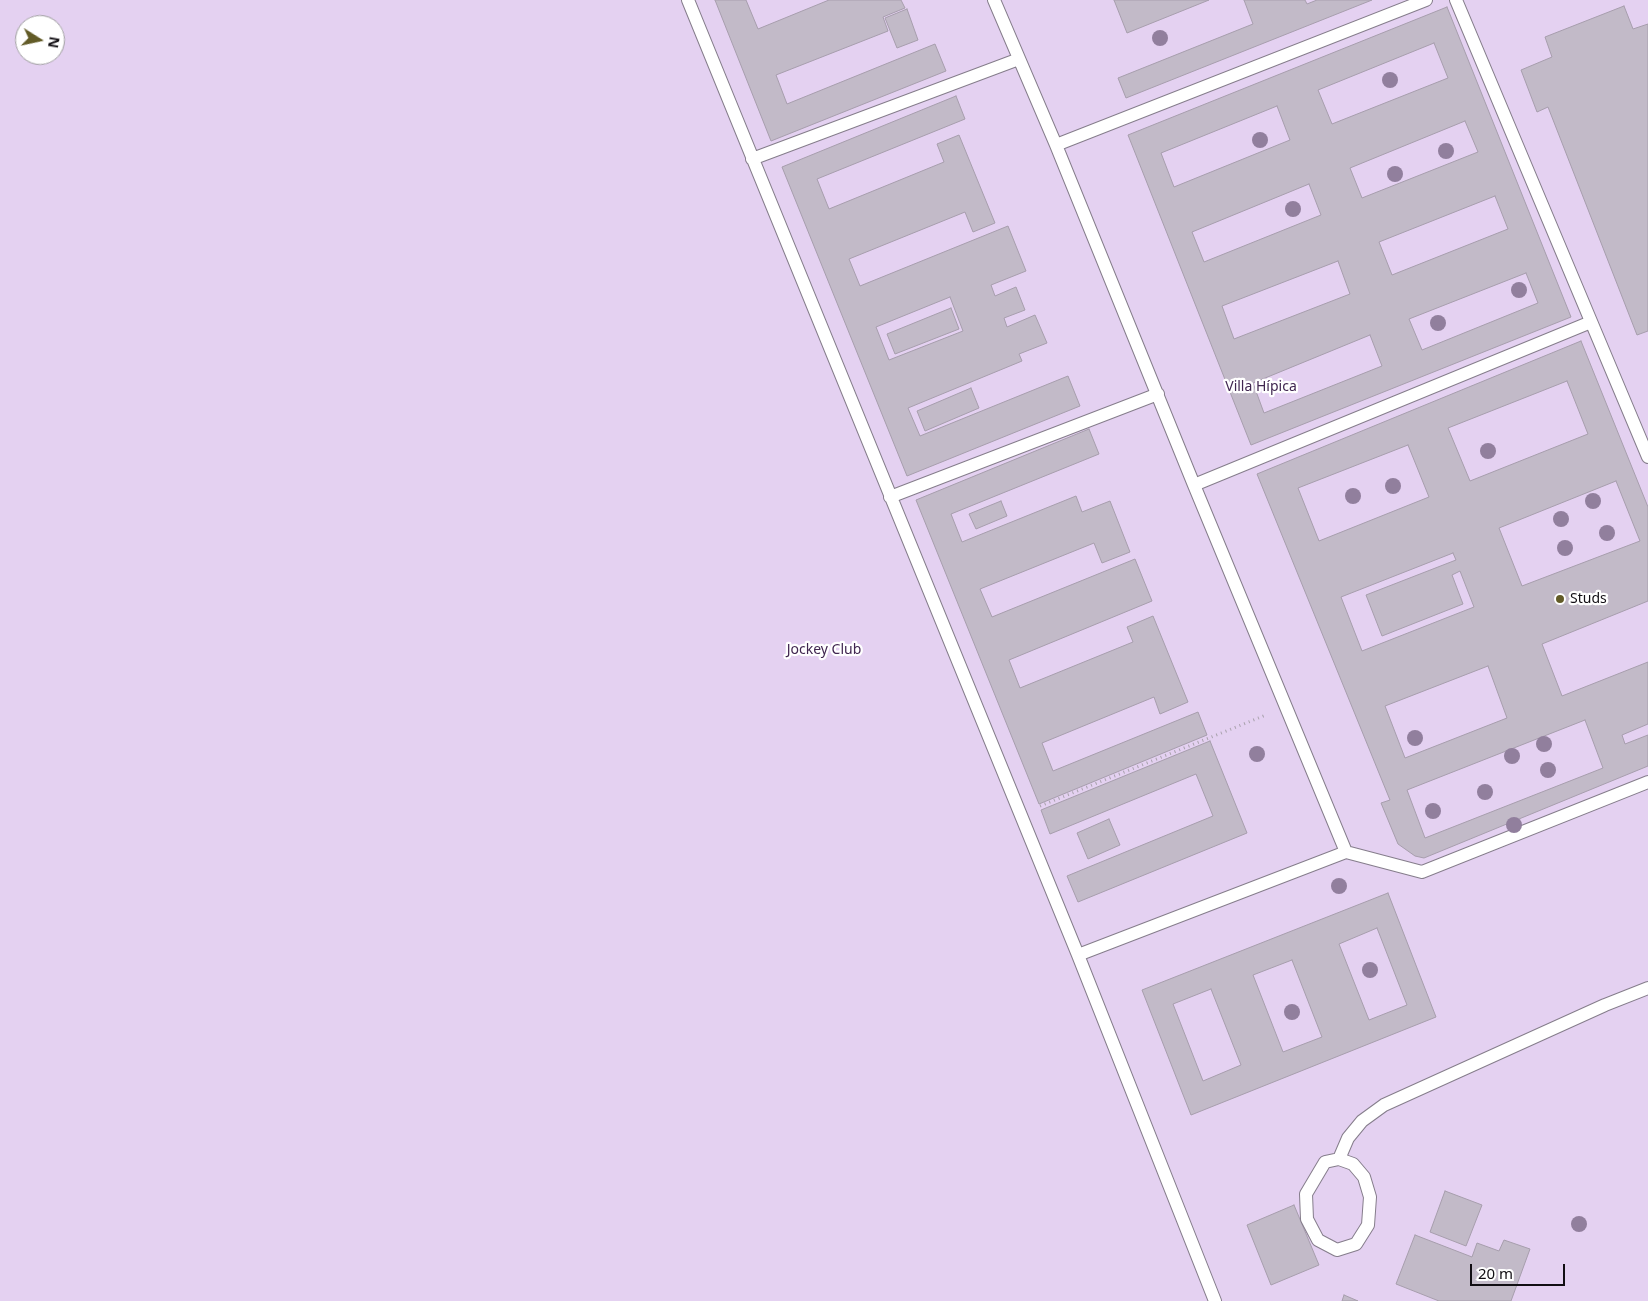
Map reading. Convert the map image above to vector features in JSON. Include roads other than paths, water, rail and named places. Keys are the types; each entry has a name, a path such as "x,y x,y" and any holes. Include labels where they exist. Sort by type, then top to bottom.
{"lane":[{"path":"688,0 1019,815 1078,955 1215,1301"},
{"path":"994,0 1056,145 1346,852"},
{"path":"1056,145 1426,0"},
{"path":"1456,0 1648,457"},
{"path":"752,159 1019,59"},
{"path":"1194,485 1591,322"},
{"path":"890,496 1158,394"},
{"path":"1078,955 1346,852 1422,872 1648,782"},
{"path":"1339,1159 1348,1138 1362,1121 1384,1105 1605,1005 1648,988"},
{"path":"1339,1159 1353,1164 1364,1177 1370,1197 1368,1225 1356,1244 1337,1250 1318,1240 1307,1220 1306,1194 1325,1162 1339,1159"}],"place":[{"name":"Studs","path":"1560,599"}],"park label":[{"name":"Villa Hípica","path":"1261,387"},
{"name":"Jockey Club","path":"824,650"}]}
